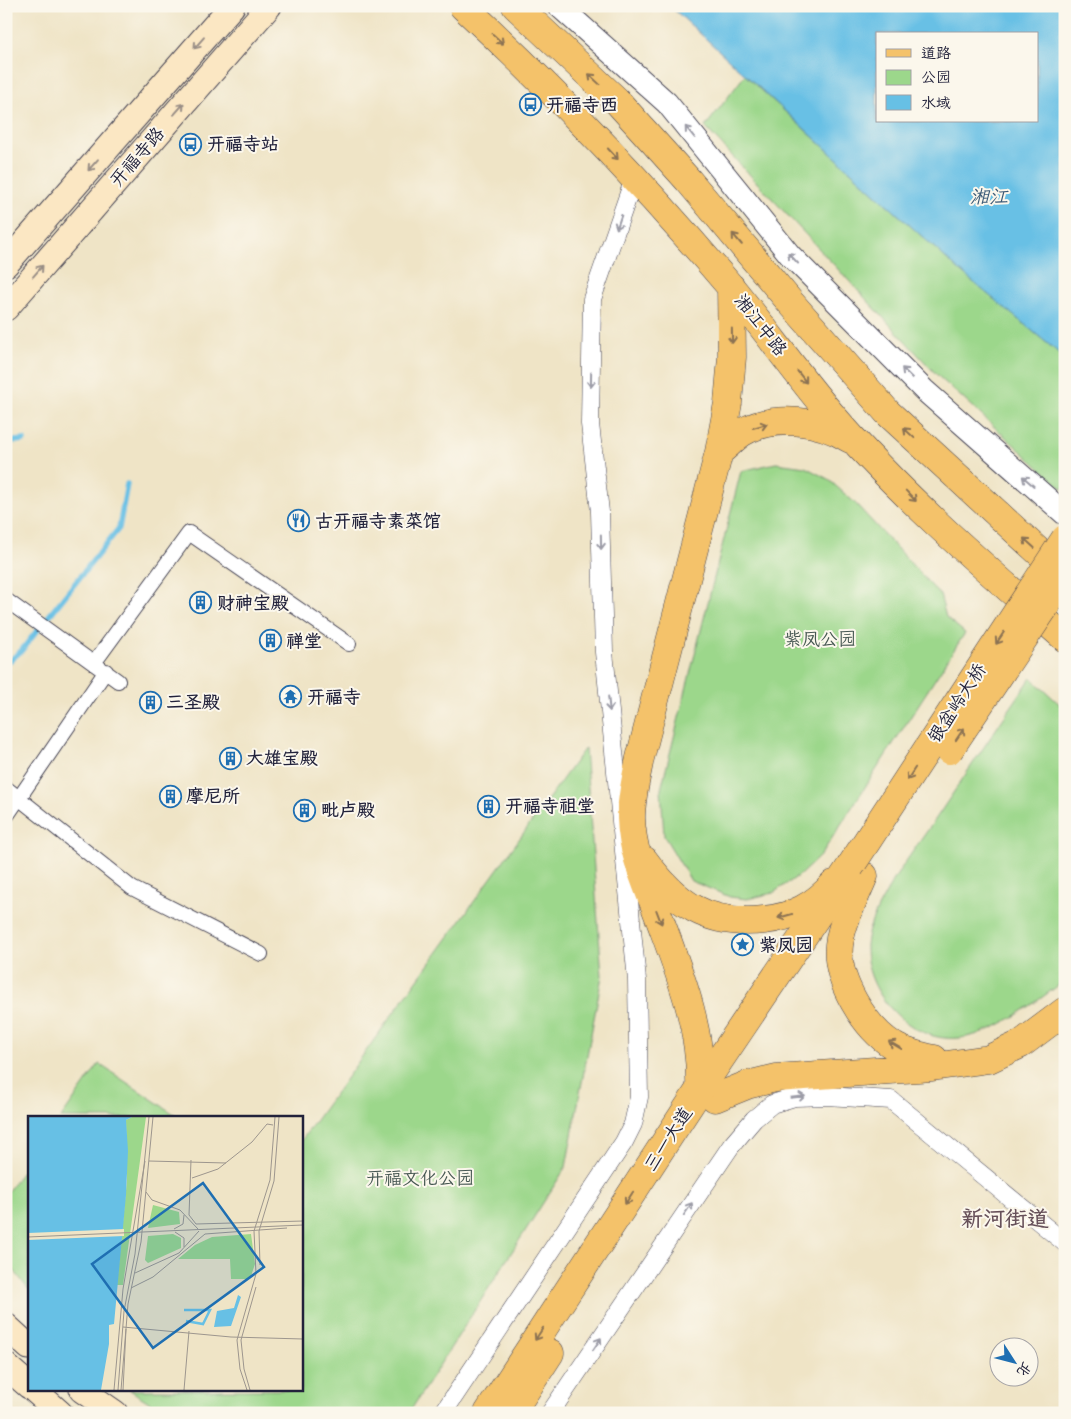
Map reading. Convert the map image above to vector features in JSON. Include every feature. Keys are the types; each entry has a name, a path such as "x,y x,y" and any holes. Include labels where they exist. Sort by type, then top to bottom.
{"main road":[{"name":"开福寺路","path":"6,264 232,6"},
{"name":"开福寺路","path":"6,308 269,6"},
{"name":"湘江中路","path":"462,6 570,107 634,176 731,287 831,414 862,447 954,541 1065,638"},
{"name":"湘江中路","path":"516,6 623,107 688,180 790,303 888,413 1065,576"},
{"path":"731,287 732,357 728,403 719,452 640,758 632,796 633,838 645,883 660,919 692,1014 708,1094 776,1078 958,1063 989,1058 1021,1044 1065,1011"},
{"path":"719,452 742,433 757,426 791,421 836,430 862,447"},
{"name":"银盆岭大桥","path":"857,872 1065,539"},
{"name":"银盆岭大桥","path":"857,872 1065,576"},
{"path":"633,838 648,865 676,897 710,917 723,920 740,922 770,919 800,912 857,872"},
{"path":"857,872 839,948 843,973 850,994 869,1024 894,1046 912,1054 958,1063"},
{"name":"三一大道","path":"488,1413 708,1094 857,872"},
{"name":"三一大道","path":"511,1413 708,1094"},
{"path":"6,1326 28,1346"},
{"path":"6,1366 28,1385"},
{"path":"36,1392 60,1413"},
{"path":"85,1392 115,1413"}],"street":[{"path":"559,6 667,103 790,255 924,390 1065,514"},
{"path":"443,1413 624,1142 633,1124 639,1097 637,980 604,652 600,512 590,424 592,299 634,176"},
{"path":"94,663 189,533 349,644"},
{"path":"6,600 48,628 118,681"},
{"path":"6,818 106,671"},
{"path":"6,788 132,888 262,954"},
{"path":"550,1413 731,1146 754,1119 772,1104 795,1097 827,1096 891,1100 1065,1243"}],"green space":[{"path":"745,75 961,272 1065,358 1065,491 937,375 705,127"},
{"name":"紫凤公园","path":"776,463 805,467 828,479 855,503 940,595 946,617 965,633 821,855 801,874 773,893 747,899 730,897 691,881 664,836 661,789 741,471"},
{"path":"1031,678 1065,709 1065,981 1012,1018 993,1028 974,1035 954,1038 934,1036 913,1027 903,1020 894,1012 879,992 873,981 867,957 866,945 869,930 875,913 895,878"},
{"name":"开福文化公园","path":"585,748 602,976 566,1167 409,1413 166,1413 133,1392 302,1392 302,1140"},
{"path":"99,1064 177,1116 62,1116"},
{"path":"28,1163 28,1289 6,1260 6,1194"}],"water":[{"name":"湘江","path":"670,6 1065,6 1065,358 961,272"}],"waterway":[{"path":"6,442 24,440"},
{"path":"6,664 21,651 119,528 127,484"}],"place":[{"name":"开福寺西","path":"530,105"},
{"name":"开福寺站","path":"191,144"},
{"name":"古开福寺素菜馆","path":"299,521"},
{"name":"财神宝殿","path":"201,603"},
{"name":"禅堂","path":"270,641"},
{"name":"开福寺","path":"291,697"},
{"name":"三圣殿","path":"150,702"},
{"name":"大雄宝殿","path":"230,758"},
{"name":"摩尼所","path":"170,796"},
{"name":"开福寺祖堂","path":"489,806"},
{"name":"毗卢殿","path":"305,810"},
{"name":"紫凤园","path":"743,945"}],"district":[{"name":"新河街道","path":"1005,1218"}]}
